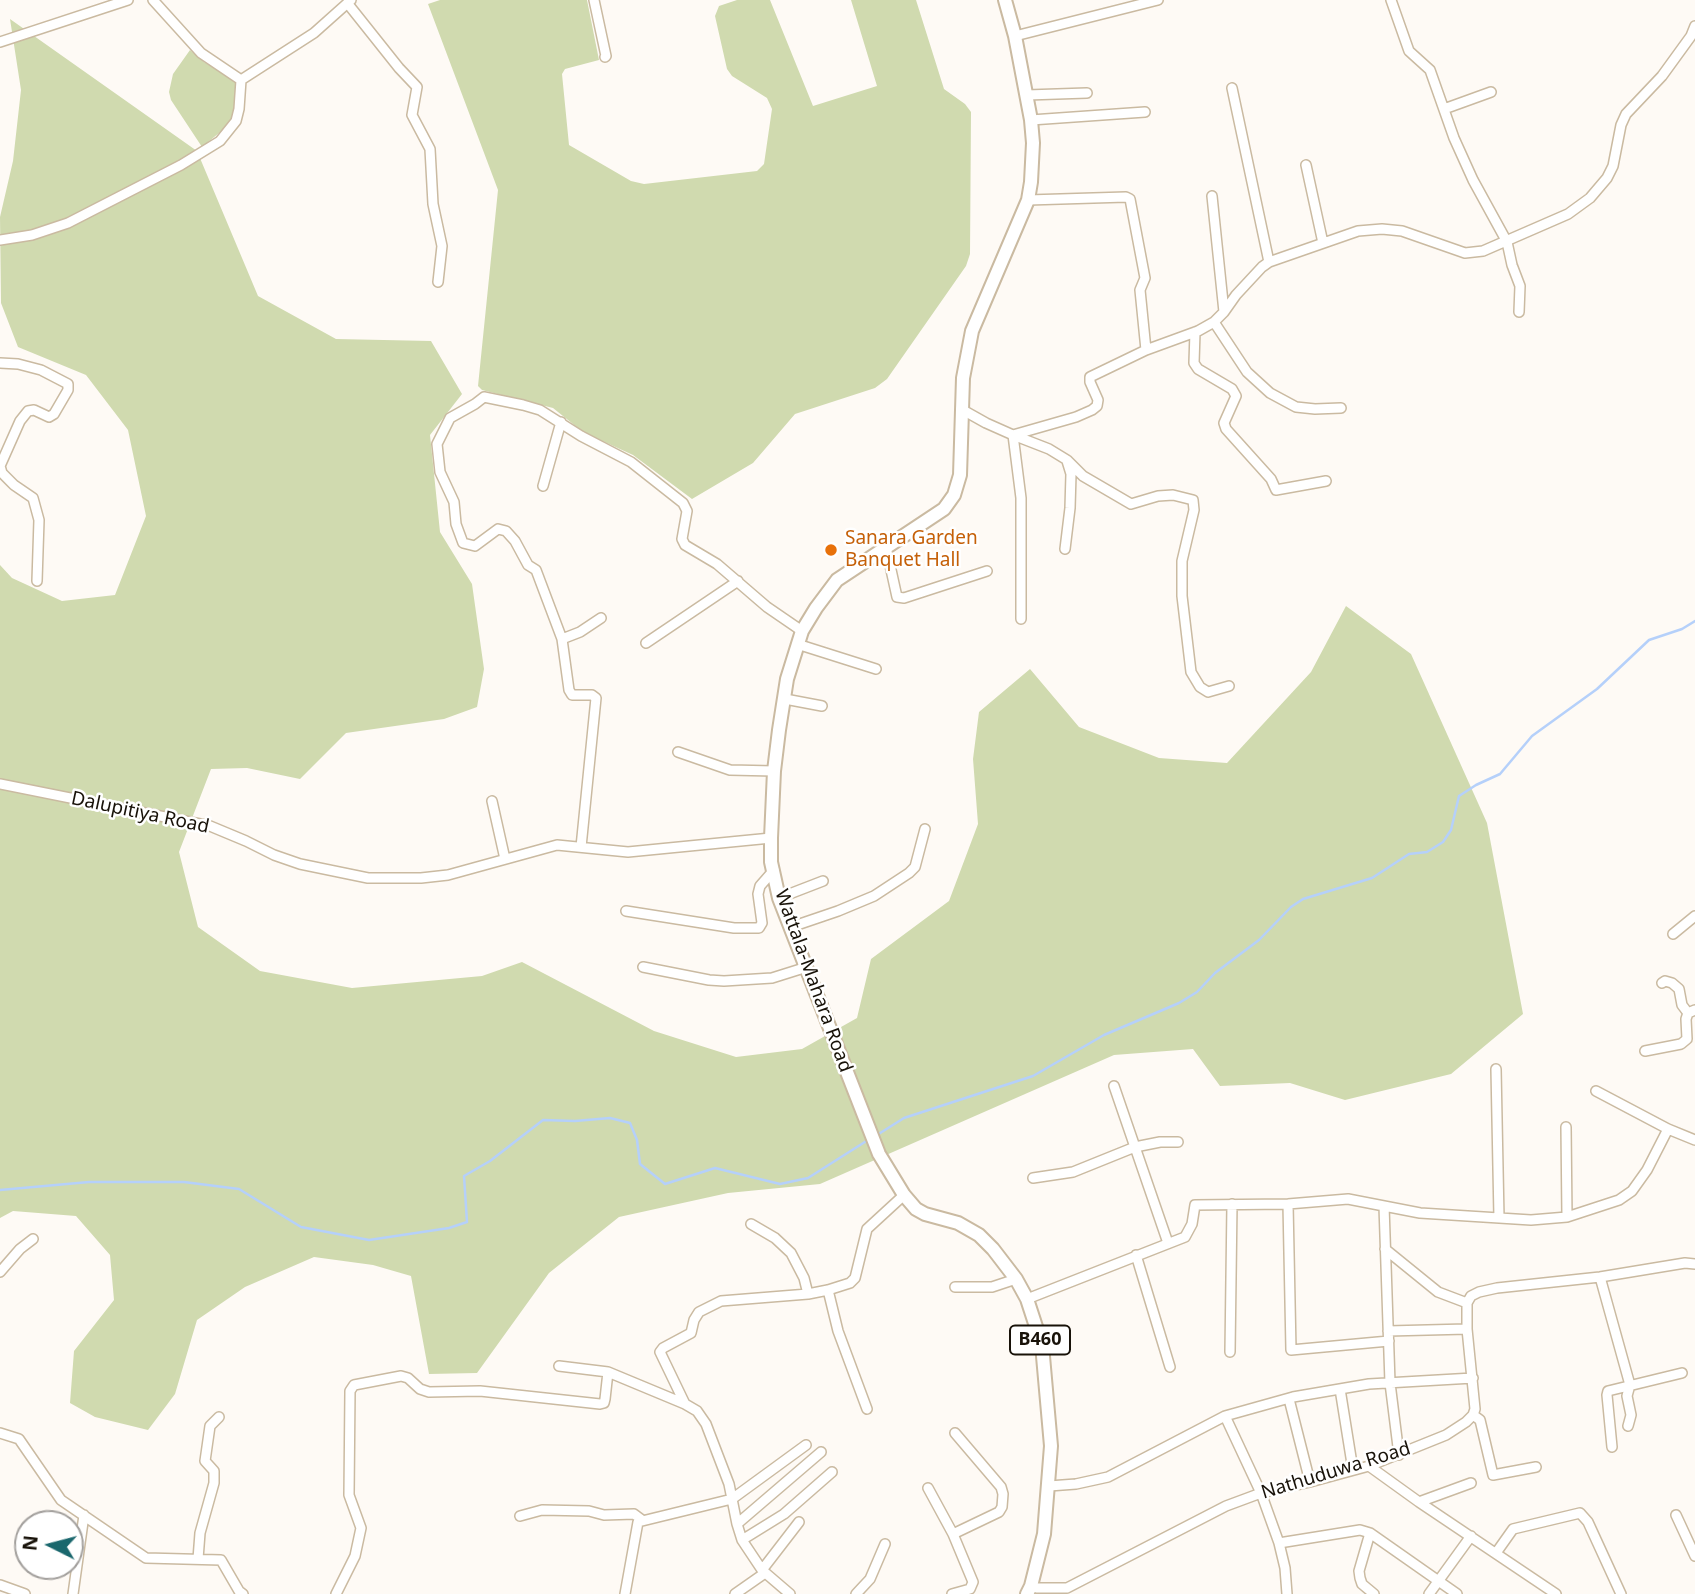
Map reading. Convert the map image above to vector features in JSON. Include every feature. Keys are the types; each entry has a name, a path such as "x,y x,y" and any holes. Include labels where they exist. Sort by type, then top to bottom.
{"main road":[{"name":"Wattala-Mahara Road","path":"1005,0 1015,36 1031,120 1031,182 1028,200 972,331 962,378 960,475 954,495 944,509 837,580 802,631 787,679 774,771 771,862 779,898 879,1154 904,1195 916,1209 958,1223 979,1236 993,1248 1027,1299 1042,1345 1051,1446 1044,1534 1029,1590"}],"street":[{"path":"0,43 128,0"},
{"path":"153,0 201,53 241,80"},
{"path":"594,0 605,57"},
{"path":"1391,0 1409,51 1430,69 1454,138 1473,180 1507,242 1520,286 1519,312"},
{"path":"1015,36 1155,1"},
{"path":"241,80 314,33 350,2 399,68 417,87 412,114 430,149 433,204 442,246 438,282"},
{"path":"1013,435 1092,410 1097,406 1098,400 1090,377 1146,349 1214,323 1236,295 1269,262 1358,231 1382,229 1402,231 1465,253 1483,251 1568,215 1590,198 1606,178 1612,166 1626,114 1662,76 1691,36 1695,26"},
{"path":"0,240 32,236 68,223 181,165 220,141 236,121 241,80"},
{"path":"1232,88 1269,262"},
{"path":"1444,109 1490,92"},
{"path":"1027,95 1087,93"},
{"path":"1031,120 1145,112"},
{"path":"1306,165 1323,243"},
{"path":"1212,196 1224,312"},
{"path":"1028,200 1130,199 1146,278 1140,290 1146,349"},
{"path":"1214,323 1247,372 1269,393 1297,407 1315,410 1340,408"},
{"path":"1195,332 1194,363 1198,369 1231,389 1236,396 1224,423 1226,429 1271,479 1276,490 1326,481"},
{"path":"0,363 41,370 68,384 68,390 54,414 48,417 34,410 28,411 20,421 0,466 2,473 14,485 33,498 39,520 37,581"},
{"path":"581,847 596,698 592,695 572,695 569,690 562,639 536,570 528,565 515,541 506,531 498,529 475,546 463,543 456,524 454,502 440,472 437,444 450,418 484,397 540,410 581,436 631,462 683,503 687,511 682,539 685,545 718,564 767,607 802,631"},
{"path":"961,409 986,423 1049,449 1067,460 1083,476 1131,504 1158,496 1173,495 1193,500 1194,510 1182,561 1182,596 1191,672 1200,687 1208,692 1229,686"},
{"path":"543,486 561,422"},
{"path":"1013,435 1021,498 1021,619"},
{"path":"1065,549 1071,474 1067,460"},
{"path":"886,547 897,597 904,598 987,571"},
{"path":"646,643 738,581"},
{"path":"562,639 580,632 601,618"},
{"path":"797,644 876,669"},
{"path":"785,699 822,706"},
{"path":"678,752 730,770 774,771"},
{"name":"Dalupitiya Road","path":"0,784 210,826 287,860 368,878 447,875 557,845 628,852 771,838"},
{"path":"492,802 505,859"},
{"path":"790,927 874,896 909,873 915,867 925,829"},
{"path":"626,911 734,928 760,928 762,923 758,894 760,886 774,870"},
{"path":"779,898 822,881"},
{"path":"1673,934 1695,916"},
{"path":"643,967 724,981 772,978 807,967"},
{"path":"1645,1051 1681,1044 1687,1039 1686,1019 1692,1012 1682,1005 1679,989 1672,982 1662,983"},
{"path":"1496,1069 1499,1218"},
{"path":"1114,1086 1168,1243"},
{"path":"1596,1091 1668,1129 1695,1140"},
{"path":"1566,1127 1567,1217"},
{"path":"1027,1299 1185,1237 1192,1224 1195,1205 1288,1204 1348,1199 1420,1213 1531,1220 1567,1217 1619,1200 1632,1191 1647,1170 1668,1129"},
{"path":"1032,1178 1073,1172 1135,1147 1178,1142"},
{"path":"685,1404 660,1353 663,1348 691,1333 699,1312 721,1301 808,1294 850,1283 855,1278 867,1229 904,1195"},
{"path":"1230,1352 1232,1204"},
{"path":"1288,1204 1291,1350 1389,1336 1467,1329"},
{"path":"1384,1206 1390,1383 1399,1455"},
{"path":"751,1224 775,1238 791,1253 804,1278 808,1294"},
{"path":"0,1272 33,1238"},
{"path":"1385,1249 1438,1292 1466,1303"},
{"path":"1136,1255 1170,1367"},
{"path":"1536,1467 1493,1475 1480,1420 1473,1415 1475,1409 1466,1303 1471,1296 1497,1288 1600,1277 1685,1263 1695,1264"},
{"path":"1600,1277 1630,1385 1627,1396 1631,1415 1628,1426"},
{"path":"955,1287 992,1287 1016,1279"},
{"path":"828,1290 838,1331 867,1409"},
{"path":"559,1366 608,1373 697,1411 706,1424 729,1484 742,1540 764,1571 790,1594"},
{"path":"335,1594 355,1556 361,1528 349,1495 350,1391 354,1385 401,1376 429,1392 480,1391 600,1404 604,1403 608,1373"},
{"path":"1612,1447 1608,1391 1682,1373"},
{"path":"1049,1486 1108,1477 1225,1416 1289,1399 1369,1384 1473,1378"},
{"path":"1340,1389 1353,1470"},
{"path":"1289,1399 1310,1482"},
{"name":"Nathuduwa Road","path":"1029,1590 1037,1588 1069,1591 1226,1506 1261,1493 1310,1482 1399,1455 1446,1435 1473,1415"},
{"path":"1225,1416 1261,1493 1279,1544 1285,1568 1287,1594"},
{"path":"198,1559 200,1534 214,1483 214,1471 205,1461 210,1426 219,1418"},
{"path":"0,1433 19,1439 61,1500 75,1510"},
{"path":"953,1534 999,1512 1003,1494 1001,1487 955,1433"},
{"path":"625,1594 638,1522 732,1499 806,1446"},
{"path":"737,1524 821,1452"},
{"path":"1369,1465 1550,1592"},
{"path":"742,1540 785,1514 832,1472"},
{"path":"1419,1502 1471,1483"},
{"path":"928,1488 953,1534 973,1582 970,1589 952,1594"},
{"path":"520,1516 542,1510 589,1511 604,1515 634,1514 642,1520"},
{"path":"1496,1553 1513,1529 1580,1513 1588,1522 1621,1594"},
{"path":"84,1516 146,1558 220,1560 243,1594"},
{"path":"1676,1516 1695,1556"},
{"path":"735,1594 764,1571 799,1522"},
{"path":"1279,1544 1360,1530 1370,1533 1457,1594"},
{"path":"1370,1533 1359,1571 1362,1584 1374,1594"},
{"path":"1429,1594 1471,1536"},
{"path":"856,1594 870,1579 884,1544"},
{"path":"0,1585 25,1594"}],"green space":[{"path":"440,0 587,0 599,60 565,69 562,74 569,145 631,181 644,184 757,171 764,164 772,109 767,98 732,76 727,69 715,16 719,6 737,0 770,0 813,106 877,86 851,0 916,0 944,89 965,104 971,112 970,254 966,266 887,379 875,388 795,414 753,463 692,499 633,455 583,432 553,408 482,390 478,386 498,190 428,4"},
{"path":"10,19 197,151 258,296 336,339 431,341 462,394 430,435 440,532 472,584 484,669 477,707 444,719 346,733 300,779 247,768 211,769 179,852 198,927 260,971 352,988 482,976 522,962 654,1031 736,1057 802,1049 857,1018 871,959 949,901 978,824 973,759 979,712 1030,669 1079,727 1159,758 1227,763 1311,672 1346,606 1411,654 1487,823 1523,1014 1451,1074 1345,1100 1290,1083 1220,1086 1193,1049 1114,1055 820,1184 728,1193 619,1217 549,1273 477,1373 429,1374 411,1276 373,1265 314,1257 245,1287 197,1320 175,1394 148,1430 95,1417 70,1403 74,1351 114,1300 110,1255 76,1216 13,1211 0,1218 0,565 12,578 62,601 115,595 146,516 128,430 86,375 18,347 1,303 0,217 13,161 21,90"},
{"path":"190,50 204,62 236,81 239,87 236,109 230,124 202,147 171,100 169,92 173,74"}],"waterway":[{"path":"877,1135 904,1118 1033,1076 1104,1035 1179,1003 1197,992 1215,973 1259,940 1291,907 1303,899 1372,878 1409,854 1427,852 1443,842 1451,830 1459,796 1500,774 1532,736 1597,689 1649,640 1682,629 1695,621"},
{"path":"0,1190 89,1182 184,1182 239,1189 301,1227 369,1240 449,1228 467,1222 464,1176 490,1161 543,1120 610,1118 630,1123 637,1140 640,1164 665,1184 715,1168 780,1184 808,1178 868,1140"}],"place":[{"name":"Sanara Garden Banquet Hall","path":"831,550"}]}
